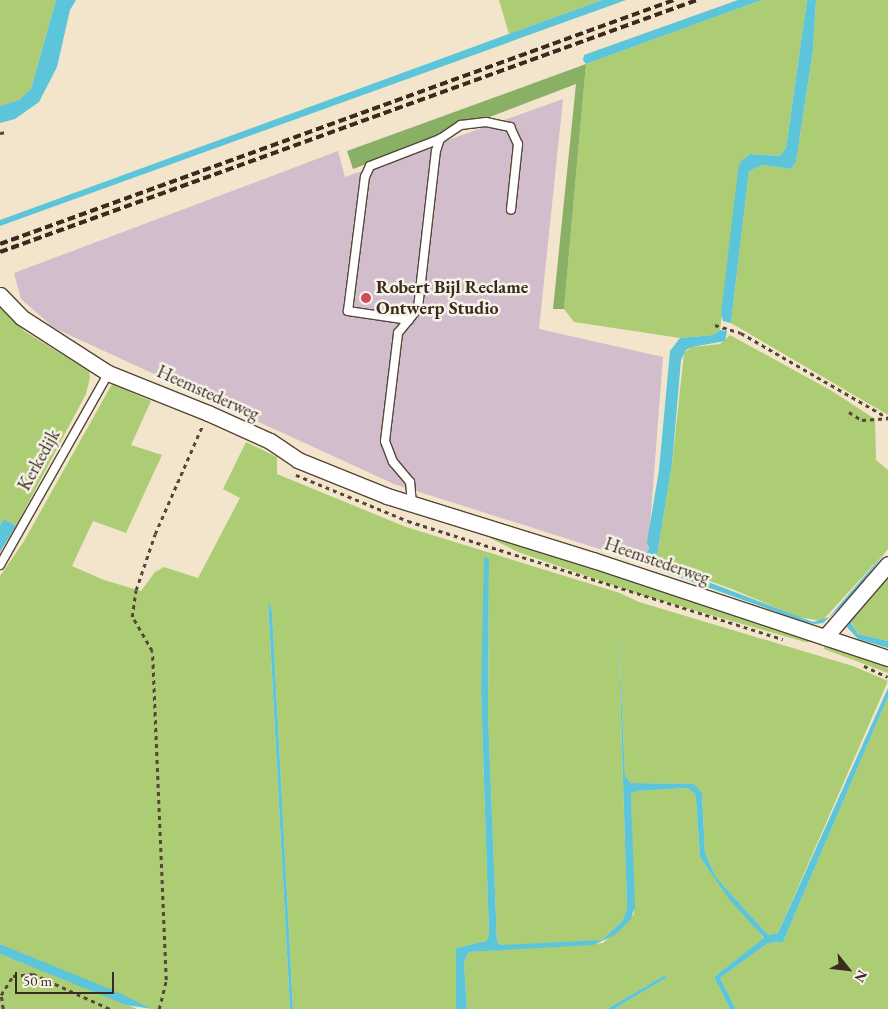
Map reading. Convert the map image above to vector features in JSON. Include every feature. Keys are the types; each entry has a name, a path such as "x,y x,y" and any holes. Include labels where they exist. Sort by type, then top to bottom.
{"street":[{"name":"Heemstederweg","path":"0,295 21,317 107,375 206,417 270,441 298,460 412,506 593,560 888,658"},
{"path":"825,637 888,564"}],"lane":[{"path":"409,320 348,311 364,177 370,166 440,139 462,125 486,122 510,127 518,144 511,210"},
{"path":"412,506 410,482 393,462 385,441 398,333 418,308 436,151 440,139"},
{"name":"Kerkedijk","path":"0,564 107,375"}],"path":[{"path":"0,134 7,132"},
{"path":"714,325 742,333 888,418"},
{"path":"849,412 862,420 888,418"},
{"path":"159,1009 166,980 152,651 132,617 136,590 155,534 206,417"},
{"path":"3,1009 1,995 13,976 33,974 110,1009"}],"shaded area":[{"path":"563,99 539,329 663,357 647,564 394,484 54,328 21,299 14,273 338,151 345,177"}],"green space":[{"path":"0,0 56,0 31,89 19,100 0,106"},
{"path":"499,0 602,0 509,34"},
{"path":"762,0 807,0 786,148 780,156 750,154 740,162 720,330 713,335 680,338 574,322 564,309 586,64"},
{"path":"816,0 888,0 888,415 731,323 749,171 763,165 791,169 796,162 813,50"},
{"path":"586,64 564,309 553,309 576,84 353,169 347,151"},
{"path":"0,305 24,331 89,371 90,377 86,394 16,526 4,519 0,526"},
{"path":"730,335 832,391 875,419 876,460 888,470 888,549 822,621 798,617 732,589 656,562 672,464 684,353 692,347 720,344"},
{"path":"112,384 151,401 131,445 162,455 126,533 93,521 72,566 104,580 141,591 155,572 164,567 198,578 240,498 223,489 246,442 277,457 277,474 406,527 620,593 639,602 853,666 888,681 778,933 768,935 716,877 705,853 702,793 693,784 631,783 625,776 618,621 627,908 623,920 602,940 577,944 501,945 497,942 488,713 489,559 481,690 489,936 486,941 456,948 456,1009 293,1009 272,611 268,601 290,1009 152,1009 0,944 0,576 24,541"},
{"path":"488,537 618,572 816,642 805,642 641,595 518,552"},
{"path":"888,577 888,641 858,634 851,622"},
{"path":"825,643 888,664 888,673 824,649"},
{"path":"888,697 888,1009 736,1009 720,978 768,943 783,942"},
{"path":"689,788 695,794 700,857 764,939 714,977 730,1009 614,1009 666,978 665,975 607,1009 467,1009 464,961 469,952 603,943 634,914 631,794 637,791"},
{"path":"0,954 116,1000 137,1009 0,1009"}],"water":[{"path":"56,0 76,0 70,10 57,67 39,102 15,119 0,123 0,106 19,100 31,89"},
{"path":"602,0 626,0 0,226 0,220"},
{"path":"738,0 762,0 586,64 583,60 584,55"},
{"path":"807,0 816,0 813,50 796,162 791,169 763,165 749,171 731,323 723,321 721,314 738,170 740,162 750,154 780,156 786,148"},
{"path":"720,330 727,331 725,341 692,347 686,350 681,360 672,464 656,562 813,622 829,617 888,549 852,596 823,623 814,624 796,619 654,568 644,561 649,548 647,542 659,470 670,351 680,338 713,335"},
{"path":"4,519 16,526 0,552 0,526"},
{"path":"484,557 489,559 488,713 497,942 501,945 602,940 623,920 627,908 618,620 625,776 631,783 694,784 702,793 705,853 716,877 768,935 778,933 888,688 888,697 783,942 768,943 720,978 736,1009 730,1009 714,977 764,938 729,899 700,857 695,794 688,788 637,791 631,794 635,906 631,919 615,935 593,945 469,952 464,961 467,1009 456,1009 456,948 486,941 489,936 481,690"},
{"path":"888,575 851,623 858,634 888,641 888,648 858,639 847,627 855,613"},
{"path":"268,600 272,611 293,1009 290,1009"},
{"path":"0,944 115,991 152,1009 126,1005 0,954"},
{"path":"665,975 666,978 614,1009 607,1009"}],"railway":[{"path":"0,244 674,0"},
{"path":"0,252 697,0"}],"place":[{"name":"Robert Bijl Reclame Ontwerp Studio","path":"366,298"}]}
